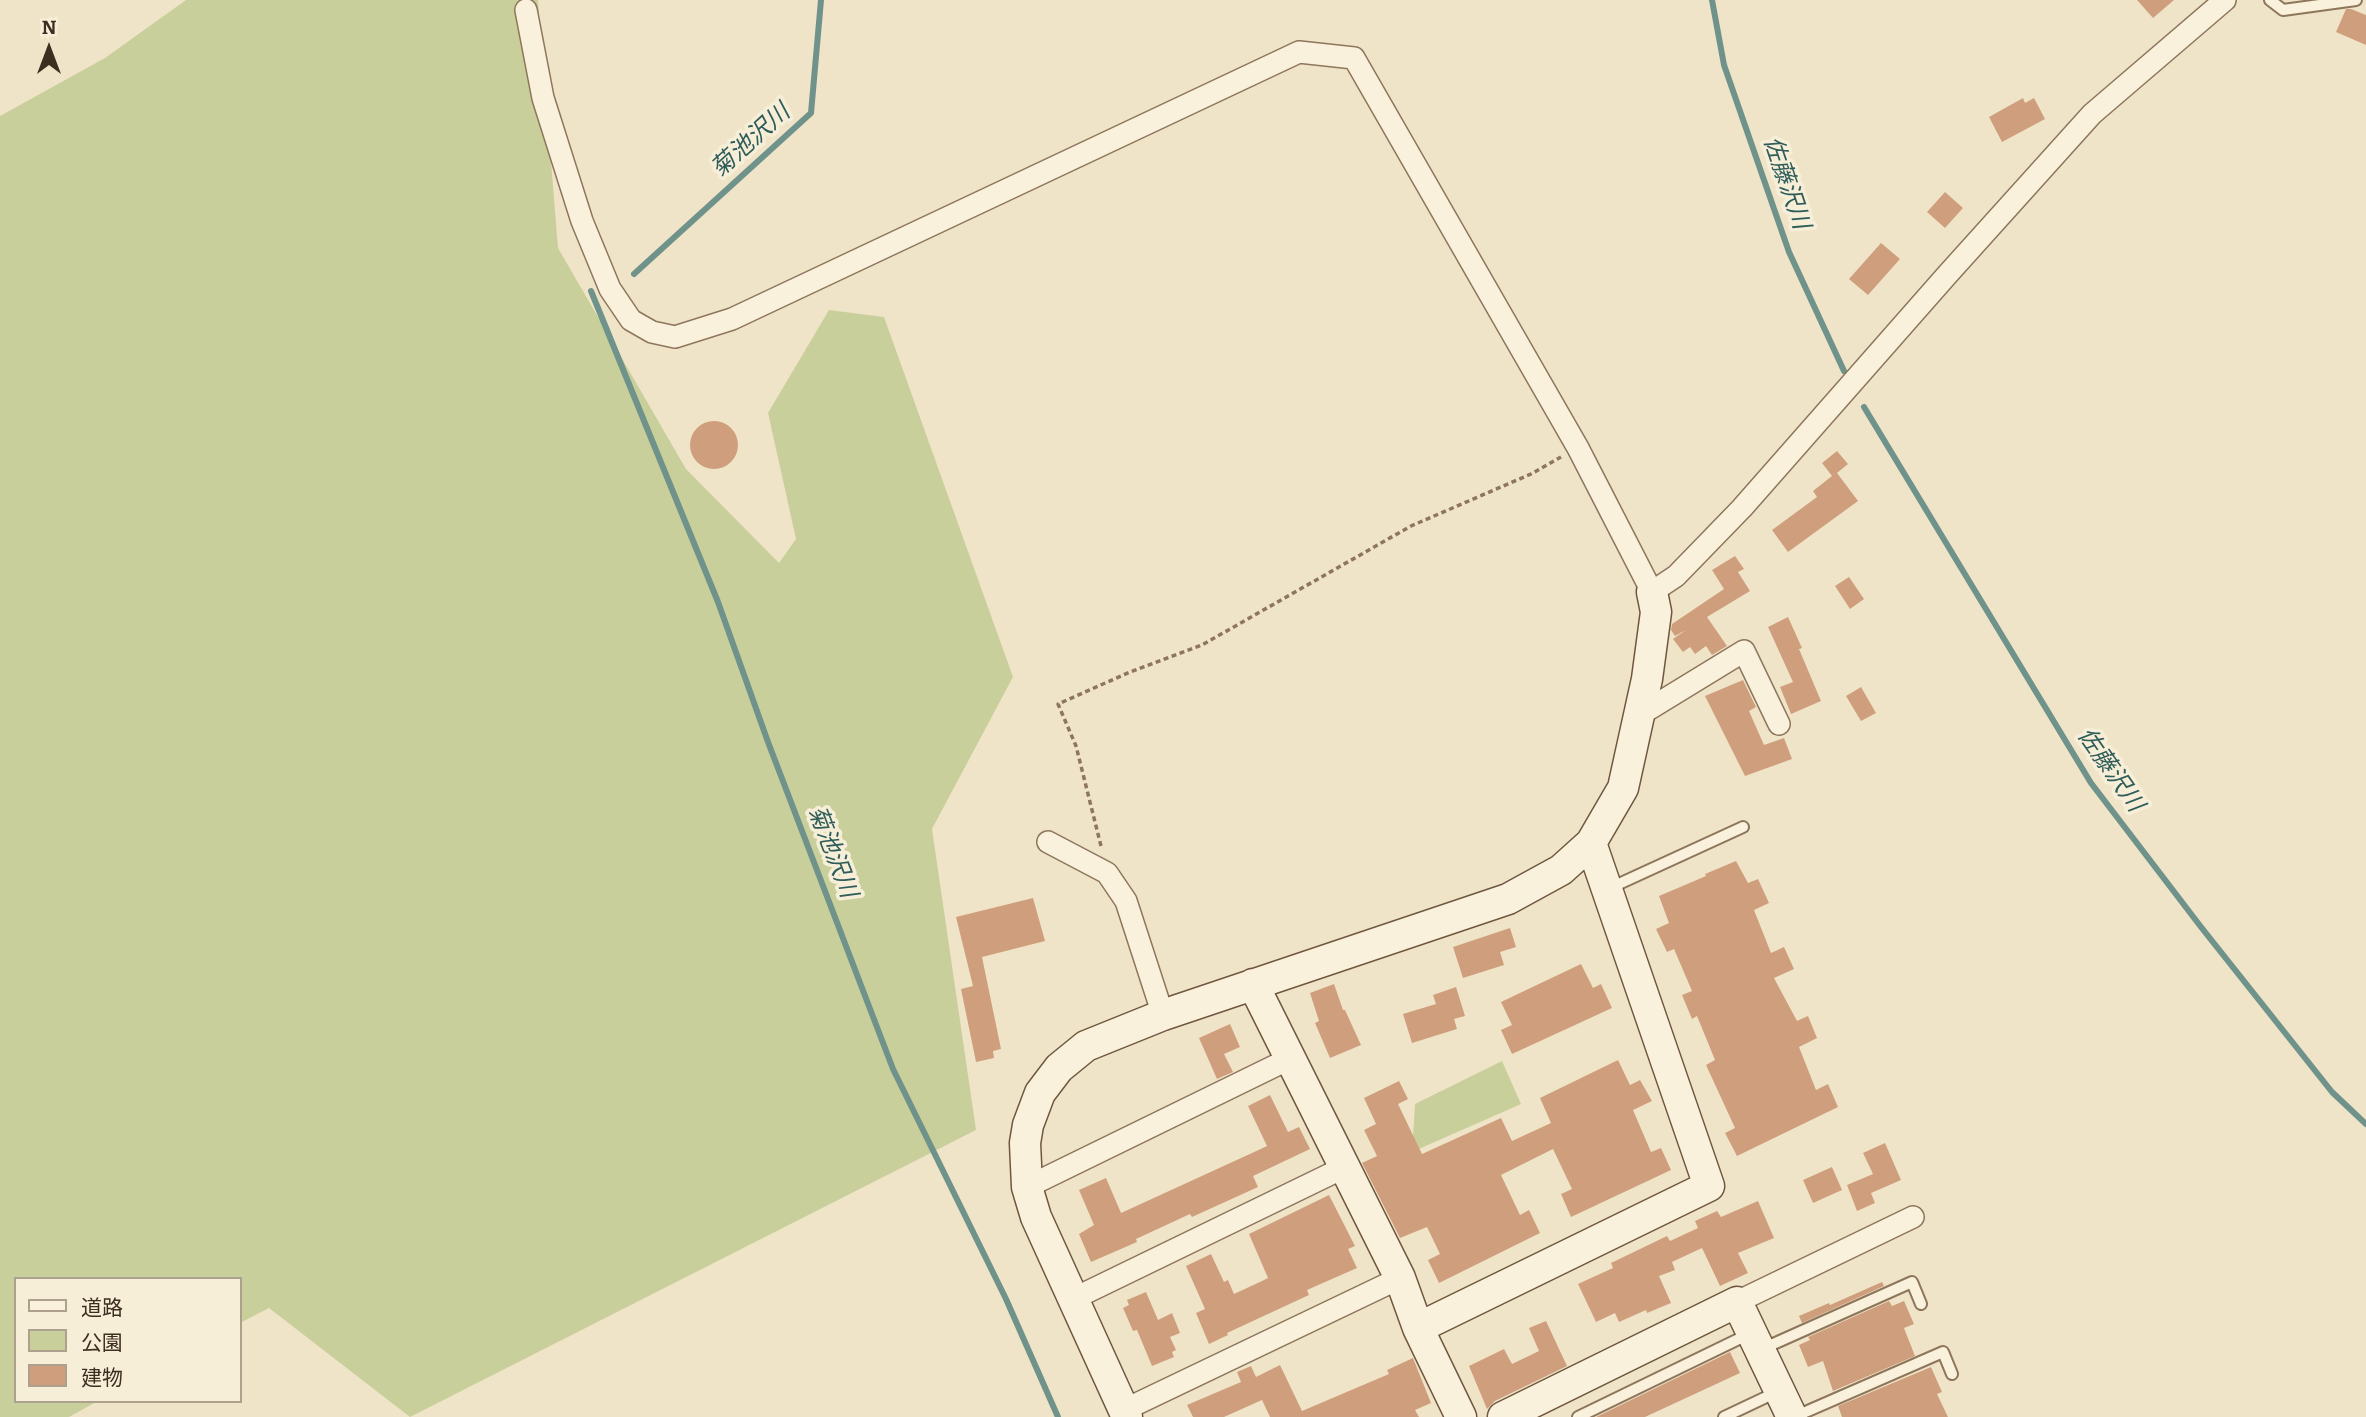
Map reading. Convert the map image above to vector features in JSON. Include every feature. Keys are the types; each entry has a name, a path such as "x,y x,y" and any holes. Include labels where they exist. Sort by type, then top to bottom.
{"street":[{"path":"1652,592 1676,576 1742,508 2092,114 2225,0"},
{"path":"527,5 543,98 582,221 610,289 631,320 652,332 675,337 732,318 1299,52 1354,58 1578,448 1652,592 1656,612 1641,714 1623,789 1591,843 1561,870 1508,899 1163,1015 1086,1046 1059,1068 1040,1093 1024,1143 1027,1187 1036,1217 1126,1413 1400,1278"},
{"path":"1641,714 1744,651 1779,724"},
{"path":"1048,842 1107,873 1126,901 1163,1015"},
{"path":"1418,1328 1709,1186 1591,843"},
{"path":"1253,984 1400,1278 1418,1328 1461,1417"},
{"path":"1027,1187 1291,1058"},
{"path":"1073,1299 1345,1167"},
{"path":"1503,1417 1913,1217"},
{"path":"1737,1302 1789,1408"}],"lane":[{"path":"2270,0 2283,10 2356,0"},
{"path":"1607,889 1744,827"},
{"path":"1578,1417 1756,1342 1912,1282 1922,1304"},
{"path":"1724,1417 1789,1408 1943,1352 1952,1374"}],"path":[{"path":"1107,873 1076,746 1058,704 1130,672 1202,645 1411,526 1531,474 1578,448"}],"green space":[{"path":"186,0 538,0 558,248 686,469 779,563 796,539 768,413 829,310 884,317 1013,677 932,829 976,1130 410,1417 269,1308 242,1322 242,1277 14,1277 14,1403 94,1403 69,1417 0,1417 0,116 105,58"},
{"path":"1502,1061 1521,1104 1412,1152 1415,1104"}],"building":[{"path":"2137,0 2174,0 2153,18"},
{"path":"2346,9 2366,15 2366,45 2336,32"},
{"path":"2023,98 2025,103 2034,98 2045,119 2002,142 1989,117"},
{"path":"1945,192 1963,208 1945,228 1927,212"},
{"path":"1881,243 1900,259 1868,295 1849,279"},
{"path":"714,421 731,428 738,445 731,462 714,469 697,462 690,445 697,428"},
{"path":"1837,451 1848,464 1837,473 1858,501 1788,552 1772,530 1817,497 1813,491 1832,476 1822,463"},
{"path":"1735,556 1744,569 1738,572 1750,591 1707,617 1727,646 1712,655 1706,646 1695,654 1690,647 1683,652 1673,639 1686,630 1675,636 1671,630 1672,624 1724,589 1712,570"},
{"path":"1849,577 1864,599 1850,609 1835,586"},
{"path":"1788,617 1821,701 1791,714 1780,687 1793,682 1768,627"},
{"path":"1743,680 1756,707 1749,711 1764,745 1784,738 1792,759 1745,776 1705,696"},
{"path":"1861,687 1876,713 1861,721 1846,696"},
{"path":"1736,861 1748,883 1758,879 1769,903 1754,910 1771,953 1784,947 1794,969 1774,978 1797,1021 1808,1016 1817,1038 1799,1047 1816,1090 1828,1084 1838,1107 1737,1156 1725,1133 1735,1128 1706,1065 1715,1060 1697,1016 1692,1019 1682,995 1692,991 1674,949 1667,952 1656,929 1669,923 1659,896"},
{"path":"1033,898 1045,941 982,957 1001,1049 993,1051 994,1058 976,1062 961,989 973,986 956,917"},
{"path":"1510,928 1516,947 1500,952 1504,965 1463,978 1453,947"},
{"path":"1581,964 1593,988 1601,984 1612,1008 1512,1054 1501,1030 1512,1025 1501,1002"},
{"path":"1334,984 1343,1010 1361,1045 1330,1058 1315,1023 1319,1021 1310,993"},
{"path":"1456,987 1465,1016 1454,1019 1457,1029 1412,1043 1403,1014 1436,1004 1433,995"},
{"path":"1230,1024 1240,1047 1224,1054 1233,1072 1217,1079 1199,1038"},
{"path":"1618,1060 1630,1085 1640,1080 1652,1101 1633,1110 1651,1152 1661,1148 1671,1170 1571,1217 1561,1194 1572,1189 1553,1149 1501,1175 1520,1215 1529,1210 1540,1233 1439,1283 1428,1260 1440,1254 1427,1227 1400,1238 1362,1163 1377,1156 1364,1130 1376,1124 1364,1098 1399,1081 1408,1099 1398,1104 1422,1154 1501,1118 1512,1141 1551,1123 1540,1098"},
{"path":"1270,1095 1288,1132 1299,1127 1310,1149 1253,1176 1258,1187 1192,1217 1190,1214 1091,1262 1079,1234 1094,1225 1079,1190 1106,1178 1121,1213 1267,1146 1248,1106"},
{"path":"1885,1143 1901,1180 1871,1193 1875,1203 1857,1211 1847,1185 1873,1174 1863,1153"},
{"path":"1832,1167 1842,1190 1813,1203 1803,1180"},
{"path":"1329,1195 1355,1246 1348,1249 1357,1268 1307,1290 1309,1295 1209,1344 1196,1313 1205,1309 1186,1266 1211,1254 1224,1282 1228,1280 1234,1294 1262,1281 1268,1278 1249,1234"},
{"path":"1758,1201 1774,1238 1738,1253 1748,1273 1720,1286 1702,1248 1672,1262 1675,1270 1659,1276 1671,1303 1619,1322 1615,1313 1596,1322 1578,1284 1613,1268 1611,1263 1667,1236 1670,1241 1698,1228 1695,1221 1717,1211 1721,1217"},
{"path":"1882,1282 1884,1286 1802,1323 1799,1316"},
{"path":"1146,1292 1158,1320 1172,1313 1180,1333 1170,1337 1176,1350 1172,1352 1174,1357 1152,1366 1137,1330 1133,1331 1123,1308 1129,1305 1127,1300"},
{"path":"1889,1301 1892,1306 1904,1301 1914,1324 1904,1328 1915,1356 1833,1391 1823,1361 1808,1367 1799,1345 1810,1340 1808,1337"},
{"path":"1546,1321 1567,1366 1495,1401 1487,1409 1469,1366 1504,1349 1512,1364 1539,1351 1529,1328"},
{"path":"1730,1352 1740,1373 1645,1417 1596,1417"},
{"path":"1413,1358 1431,1403 1415,1410 1419,1417 1270,1417 1262,1400 1224,1417 1193,1417 1187,1405 1241,1382 1237,1372 1251,1366 1256,1377 1280,1365 1302,1411 1389,1374 1387,1370"},
{"path":"1931,1367 1942,1392 1937,1394 1948,1417 1842,1417 1838,1406"}],"waterway":[{"name":"菊池沢川","path":"634,274 811,113 821,0"},
{"name":"佐藤沢川","path":"1712,0 1724,65 1789,252 1844,371"},
{"name":"菊池沢川","path":"591,291 718,602 768,742 893,1069 1006,1299 1058,1417"},
{"name":"佐藤沢川","path":"1864,407 2091,783 2332,1092 2366,1124"}]}
